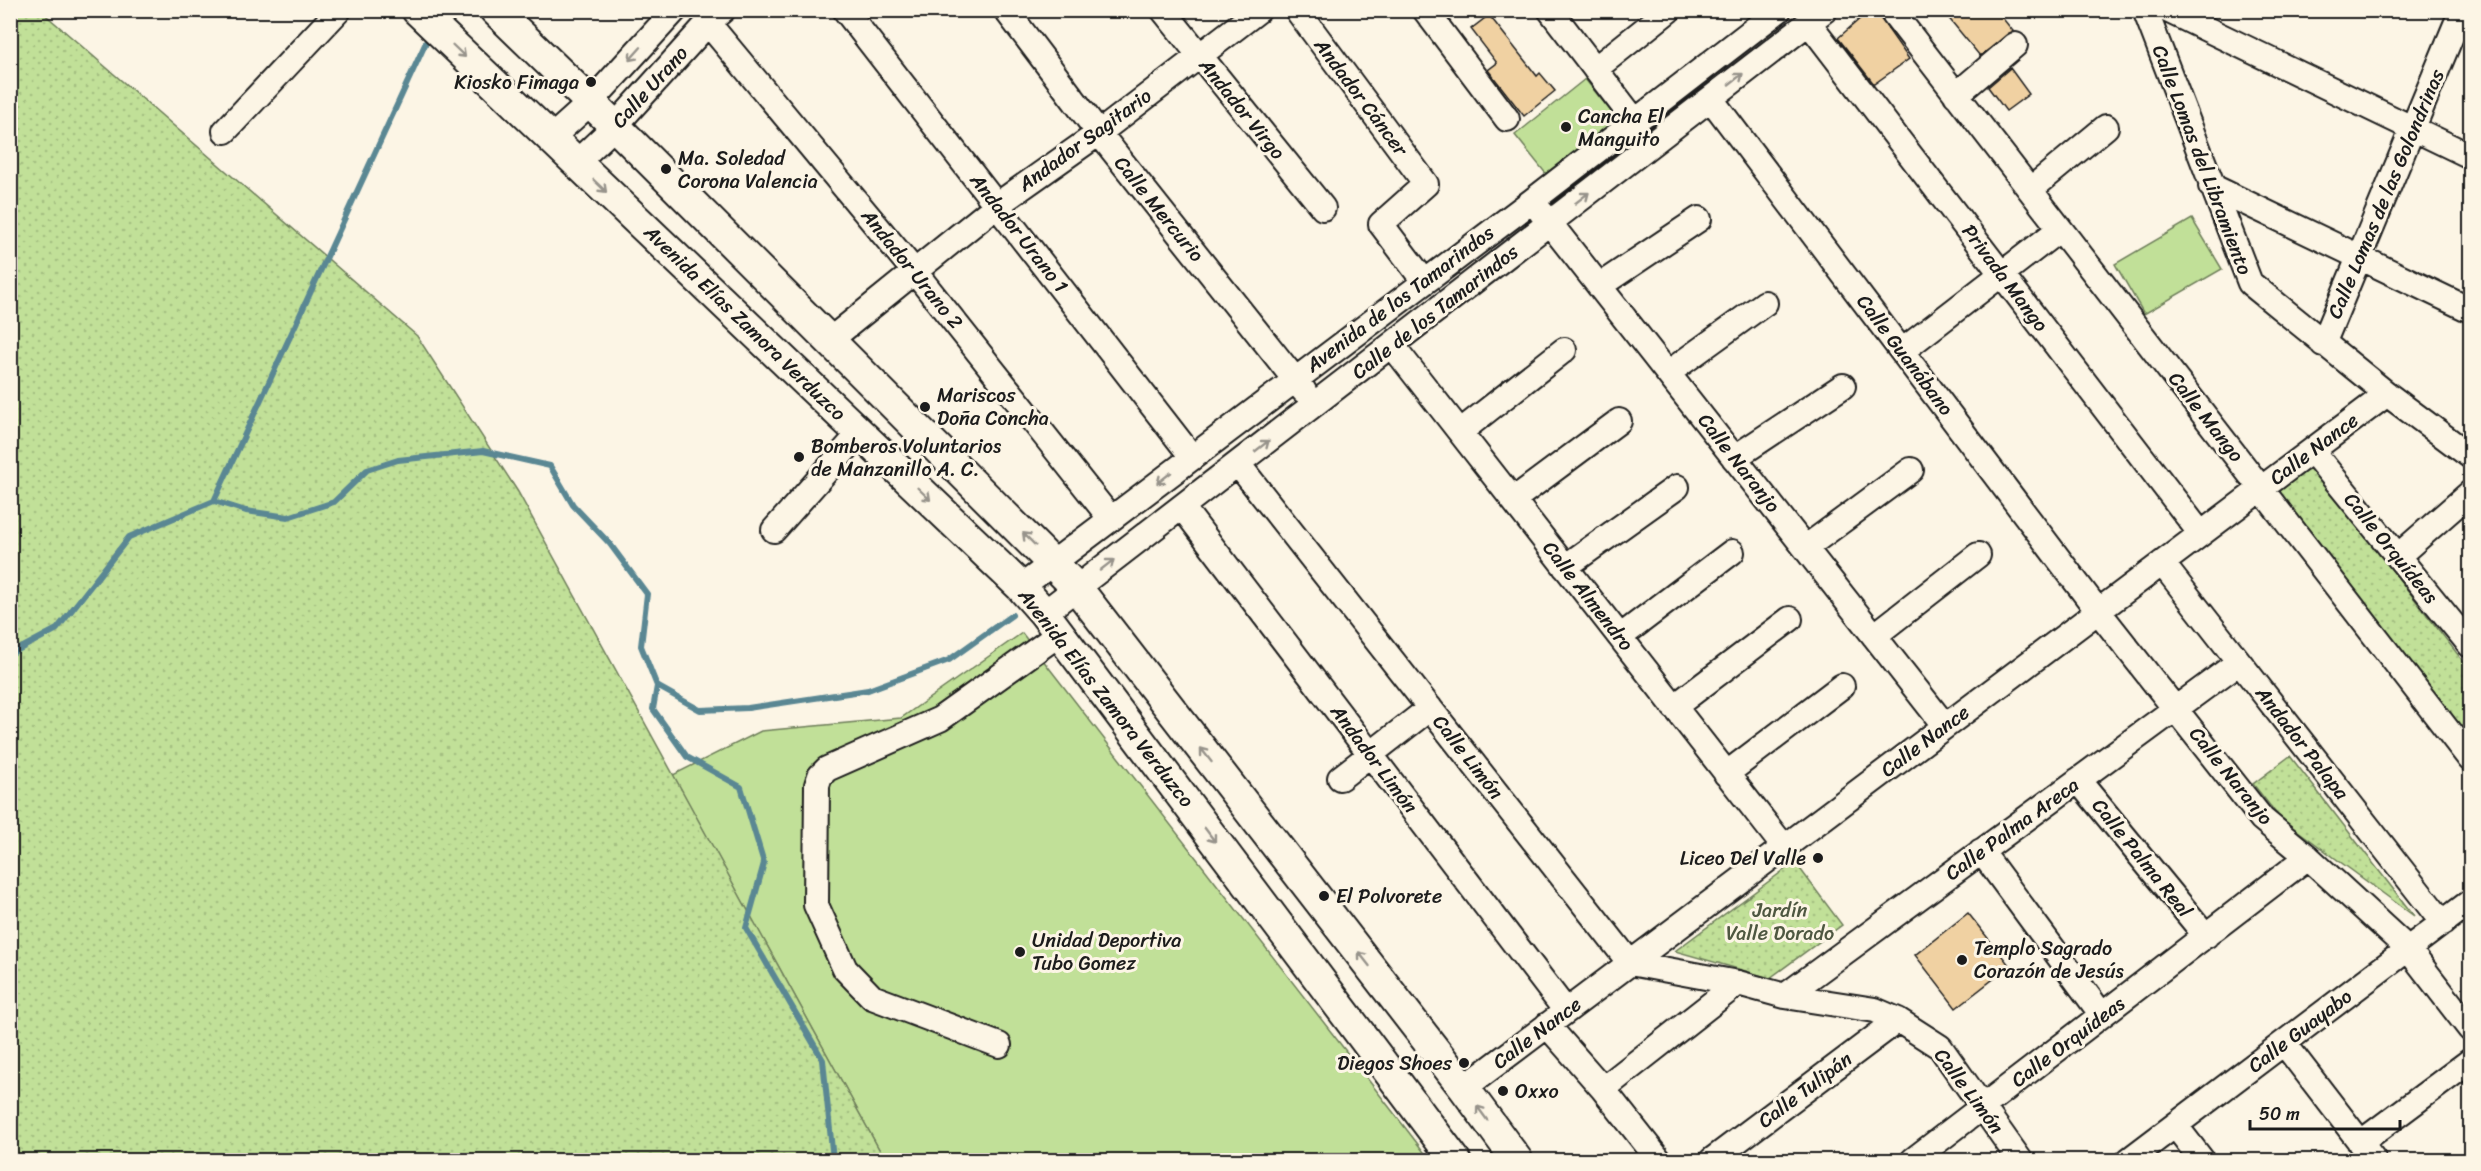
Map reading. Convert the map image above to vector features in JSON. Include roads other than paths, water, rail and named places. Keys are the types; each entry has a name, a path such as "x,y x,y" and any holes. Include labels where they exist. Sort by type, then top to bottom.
{"main road":[{"name":"Avenida Elías Zamora Verduzco","path":"417,10 1021,587 1052,624 1455,1161"},
{"path":"495,10 615,126 1077,588 1464,1088 1517,1161"}],"street":[{"path":"225,131 339,10"},
{"name":"Calle Urano","path":"550,139 590,103 675,10"},
{"name":"Andador Urano 1","path":"845,10 1192,457"},
{"name":"Calle Mercurio","path":"1006,10 1099,134 1315,404"},
{"name":"Andador Virgo","path":"1163,10 1323,208"},
{"name":"Andador Sagitario","path":"830,340 997,205 1099,134 1259,10"},
{"name":"Andador Cáncer","path":"1297,10 1426,184 1381,224 1424,281"},
{"path":"1425,10 1507,120"},
{"path":"1550,10 1635,122"},
{"path":"1595,69 1669,10"},
{"name":"Avenida de los Tamarindos","path":"1021,587 1532,201 1779,10"},
{"name":"Calle Mango","path":"1890,10 2470,759"},
{"name":"Calle Lomas del Libramiento","path":"2145,10 2250,283 2323,344 2470,456"},
{"path":"2167,10 2470,156"},
{"name":"Calle Lomas de las Golondrinas","path":"2323,344 2462,10"},
{"name":"Calle Urano","path":"576,163 615,126 715,17"},
{"name":"Andador Urano 2","path":"715,17 1111,519"},
{"name":"Calle de los Tamarindos","path":"999,1045 872,997 845,969 816,905 817,785 820,776 827,770 940,719 1052,624 1077,588 1817,17"},
{"name":"Privada Mango","path":"1817,17 2001,273 2201,534"},
{"path":"1956,95 2015,45"},
{"name":"Calle Guanábano","path":"1711,99 2098,611"},
{"path":"2030,190 2106,127"},
{"path":"2211,186 2470,310"},
{"name":"Calle Naranjo","path":"1532,201 1945,726"},
{"path":"1599,286 1699,219"},
{"path":"1902,351 2060,229"},
{"path":"1668,373 1765,303"},
{"name":"Calle Almendro","path":"1392,345 1784,847"},
{"path":"1460,432 1564,350"},
{"path":"1734,458 1844,386"},
{"name":"Calle Nance","path":"1464,1088 2387,394"},
{"path":"1513,500 1618,421"},
{"path":"774,531 860,433"},
{"name":"Calle Orquídeas","path":"2312,451 2470,645"},
{"name":"Calle Limón","path":"1238,464 1630,963 1738,983 1785,996 1875,1010 1898,1020 1940,1047 2020,1161"},
{"path":"1805,548 1911,470"},
{"path":"1565,567 1677,487"},
{"path":"2398,556 2470,494"},
{"name":"Andador Limón","path":"1182,507 1371,755 1557,1018 1603,1089 1659,1161"},
{"path":"1620,637 1732,552"},
{"path":"1874,636 1978,555"},
{"name":"Andador Palapa","path":"2162,563 2443,922"},
{"name":"Calle Naranjo","path":"2098,611 2262,819 2308,857 2409,949 2470,1029"},
{"path":"1674,706 1790,619"},
{"name":"Calle Palma Areca","path":"1785,996 2239,662"},
{"path":"1726,774 1842,686"},
{"path":"1340,778 1430,708"},
{"name":"Calle Palma Real","path":"2078,780 2206,936"},
{"path":"1981,851 2102,1015"},
{"name":"Calle Orquídeas","path":"1913,1161 2308,857"},
{"name":"Calle Guayabo","path":"2129,1161 2470,902"},
{"path":"1603,1089 1738,983"},
{"name":"Calle Tulipán","path":"1712,1161 1898,1020"},
{"path":"2284,1043 2367,1152 2470,1061"},
{"path":"2175,1125 2202,1161"}],"waterway":[{"path":"10,654 57,629 129,537 214,501 428,38"},
{"path":"214,501 246,511 288,517 334,502 367,470 398,460 483,451 550,466 573,505 610,544 647,594 641,646 657,686 700,710 748,708 868,690 949,660 1012,615"},
{"path":"657,686 653,709 687,757 741,787 764,863 746,928 823,1060 833,1160"}],"place":[{"name":"Kiosko Fimaga","path":"591,82"},
{"name":"Cancha El Manguito","path":"1566,127"},
{"name":"Ma. Soledad Corona Valencia","path":"666,169"},
{"name":"Mariscos Doña Concha","path":"925,407"},
{"name":"Bomberos Voluntarios de Manzanillo A. C.","path":"799,457"},
{"name":"Liceo Del Valle","path":"1818,858"},
{"name":"El Polvorete","path":"1324,896"},
{"name":"Unidad Deportiva Tubo Gomez","path":"1020,952"},
{"name":"Templo Sagrado Corazón de Jesús","path":"1962,960"},
{"name":"Diegos Shoes","path":"1464,1063"},
{"name":"Oxxo","path":"1503,1091"}],"park label":[{"name":"Jardín Valle Dorado","path":"1780,922"}]}
